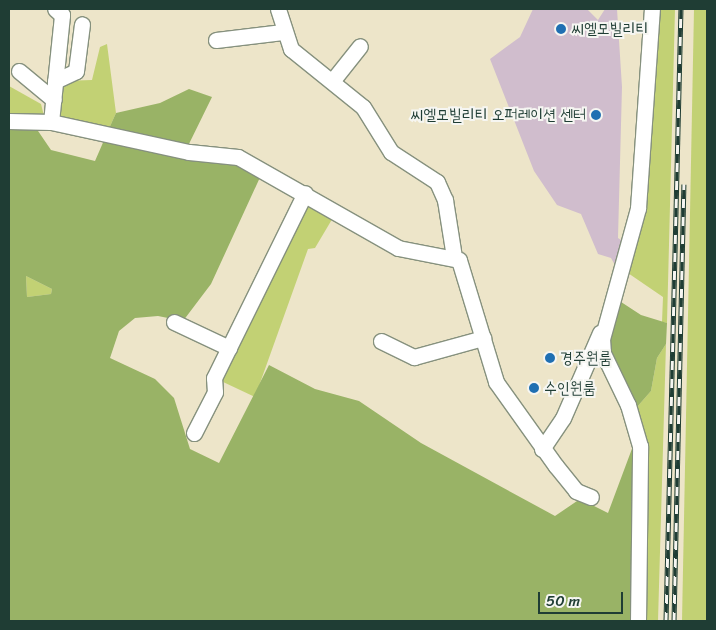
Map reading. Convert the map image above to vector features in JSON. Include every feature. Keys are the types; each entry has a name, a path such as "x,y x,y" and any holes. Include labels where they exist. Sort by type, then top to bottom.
{"street":[{"path":"51,122 62,15 55,9"},
{"path":"278,9 283,32 296,54 332,80 363,107 391,152 437,182 446,200 454,258 465,270 496,382 542,449 576,491 591,497"},
{"path":"542,449 563,418 602,329 638,208 652,9"},
{"path":"55,81 76,71 82,24"},
{"path":"216,40 283,32"},
{"path":"332,80 360,46"},
{"path":"19,71 54,100"},
{"path":"9,121 51,122 189,152 238,157 305,193 398,248 454,258"},
{"path":"194,433 215,392 208,375 229,348 305,193"},
{"path":"174,322 229,348"},
{"path":"602,329 603,353 628,405 640,446 638,621"},
{"path":"381,341 414,356 483,338"}],"shaded area":[{"path":"533,9 587,9 598,20 605,9 617,9 622,87 618,238 624,242 616,267 611,258 598,254 581,214 557,205 534,171 490,59 520,37"}],"green space":[{"path":"657,9 675,9 667,323 662,322 663,297 625,271 641,213 649,156"},
{"path":"694,9 707,9 707,621 682,621"},
{"path":"107,44 116,113 107,133 60,118 57,113 62,81 92,80 100,47"},
{"path":"9,86 41,104 44,116 9,118"},
{"path":"189,89 212,97 186,150 107,133 116,113 160,103"},
{"path":"9,124 36,128 51,150 95,161 105,138 228,159 262,173 211,284 183,321 158,316 135,318 119,331 110,358 155,379 174,398 190,449 219,463 269,365 315,389 359,401 421,443 555,516 580,499 608,513 633,446 630,621 9,621","holes":["26,276 52,289 51,294 27,297"]},
{"path":"309,204 334,216 315,248 308,249 255,397 221,381 300,212"},
{"path":"26,276 52,289 51,294 27,297"},
{"path":"618,300 641,315 667,323 666,344 657,358 651,391 637,407 606,340"},
{"path":"666,344 658,621 645,621 649,464 637,407 651,391 657,358"}],"railway":[{"path":"666,621 681,9"},
{"path":"674,621 684,184"}],"place":[{"name":"씨엘모빌리티","path":"561,29"},
{"name":"씨엘모빌리티 오퍼레이션 센터","path":"596,115"},
{"name":"경주원룸","path":"550,358"},
{"name":"수인원룸","path":"534,388"}]}
